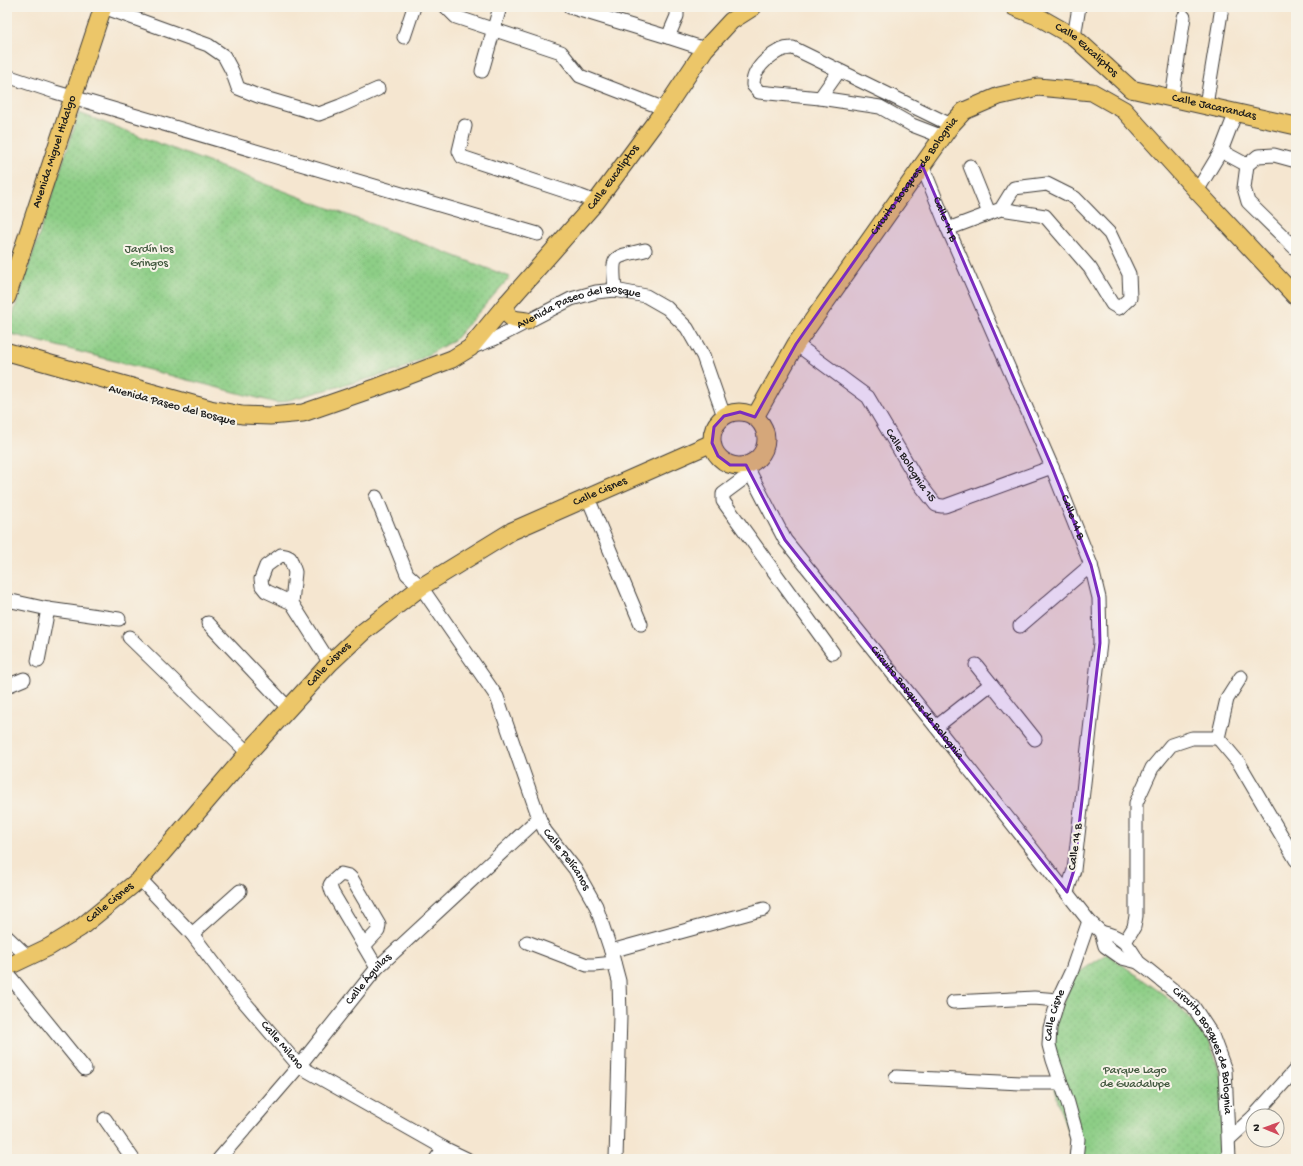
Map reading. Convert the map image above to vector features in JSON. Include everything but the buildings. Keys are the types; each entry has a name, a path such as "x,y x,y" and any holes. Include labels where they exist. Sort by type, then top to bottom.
{"main road":[{"name":"Avenida Miguel Hidalgo","path":"8,293 12,266 103,7"},
{"name":"Calle Eucaliptos","path":"470,348 507,303 596,202 665,109 705,50 731,21 753,7"},
{"name":"Calle Eucaliptos","path":"1014,7 1037,16 1074,37 1131,90"},
{"name":"Circuito Bosques de Bolognia","path":"755,417 796,344 922,165 964,111 999,96 1038,87 1092,92 1124,110 1296,297"},
{"name":"Calle Jacarandas","path":"1131,90 1206,105 1296,126"},
{"path":"1124,110 1131,90"},
{"path":"507,303 505,307 507,314 512,319 527,321"},
{"name":"Avenida Paseo del Bosque","path":"7,351 210,400 245,404 300,403 355,385 378,387 452,359 470,348"},
{"path":"732,412 748,413 755,417 765,432 766,441 764,450 759,457 748,469 723,461 714,450 712,442 714,428 718,421 732,412"},
{"name":"Calle Cisnes","path":"7,967 80,928 140,879 248,753 330,663 363,632 421,587 512,531 712,442"}],"street":[{"path":"103,7 208,45 224,56 232,71 238,88 258,96 319,114 378,89"},
{"path":"404,37 414,7"},
{"path":"446,7 456,17 561,52 580,76 665,109"},
{"path":"482,71 500,7"},
{"path":"570,7 705,50"},
{"path":"668,37 677,16 677,7"},
{"path":"1074,37 1079,7"},
{"path":"1206,105 1222,7"},
{"path":"1172,98 1184,17"},
{"path":"789,48 797,49 839,70 947,131 912,124 880,107 820,98 786,96 759,92 752,85 753,78 767,60 781,50 789,48"},
{"path":"820,98 839,70"},
{"path":"7,76 538,234"},
{"path":"1197,191 1222,151 1236,112"},
{"path":"465,126 459,151 462,157 596,202"},
{"path":"1222,151 1247,165"},
{"path":"1296,161 1274,155 1258,156 1247,165 1244,188 1248,202 1296,249"},
{"name":"Calle 14 B","path":"922,165 948,229 1052,467 1091,565 1099,598 1100,643 1074,870 1067,892"},
{"path":"970,166 995,211"},
{"path":"948,229 995,211 1044,216 1090,268 1112,304 1119,308 1130,298 1129,274 1110,234 1075,198 1047,184 1014,188 995,211"},
{"path":"615,290 614,265 616,259 621,255 645,250"},
{"name":"Avenida Paseo del Bosque","path":"470,348 494,339 571,299 596,292 615,290 630,292 650,298 668,308 687,328 703,356 724,416"},
{"name":"Calle Bolognia 15","path":"796,344 868,397 919,482 936,505 945,506 1052,467"},
{"path":"748,469 723,494 723,501 833,653"},
{"name":"Circuito Bosques de Bolognia","path":"748,469 785,540 936,727 1089,921 1100,932 1105,946 1122,958 1138,962 1193,1006 1212,1035 1225,1070 1229,1159"},
{"name":"Calle Pelícanos","path":"376,497 407,574 421,587 496,697 545,831 576,868 596,906 613,957 619,981 620,1016 616,1159"},
{"path":"588,498 641,624"},
{"path":"1020,626 1091,565"},
{"path":"7,600 48,609 120,619"},
{"path":"292,603 330,663"},
{"path":"38,661 48,609"},
{"path":"208,623 289,709"},
{"path":"129,637 248,753"},
{"path":"976,665 1035,739"},
{"path":"1218,738 1227,699 1241,677"},
{"path":"7,686 24,679"},
{"path":"936,727 991,684"},
{"path":"1125,942 1134,927 1136,916 1136,803 1152,768 1171,745 1192,738 1218,738 1239,763 1296,860"},
{"name":"Calle Águilas","path":"219,1159 299,1066 377,968 539,818"},
{"path":"364,946 378,931 379,925 352,878 341,874 332,882 330,888 364,946 377,968"},
{"name":"Calle Milano","path":"140,879 192,934 235,991 299,1066 444,1148 467,1159"},
{"path":"192,934 240,891"},
{"path":"527,942 591,965 764,909"},
{"name":"Calle Cisne","path":"1076,1159 1078,1139 1068,1103 1053,1060 1050,1045 1050,1028 1058,1000 1072,970 1089,921"},
{"name":"Circuito Bosques de Bolognia","path":"1100,932 1112,934 1125,942 1132,950 1138,962"},
{"path":"7,937 28,957"},
{"path":"7,973 84,1068"},
{"path":"952,1002 1034,998 1058,1000"},
{"path":"1262,1108 1296,1069"},
{"path":"896,1077 1022,1083 1061,1083"},
{"path":"105,1119 133,1159"},
{"path":"1229,1139 1245,1125"},
{"path":"436,1159 444,1148"}],"highlighted area":[{"path":"922,165 1052,467 1091,565 1099,598 1100,643 1074,870 1067,892 785,540 746,465 730,465 718,456 712,443 714,427 724,416 740,412 755,417 796,344"}],"green space":[{"name":"Jardín los Gringos","path":"79,113 510,277 454,340 401,370 277,403 7,333"},
{"name":"Parque Lago de Guadalupe","path":"1107,954 1177,1004 1209,1041 1230,1099 1230,1159 1070,1159 1072,1144 1059,1106 1045,1046 1075,975"}]}
